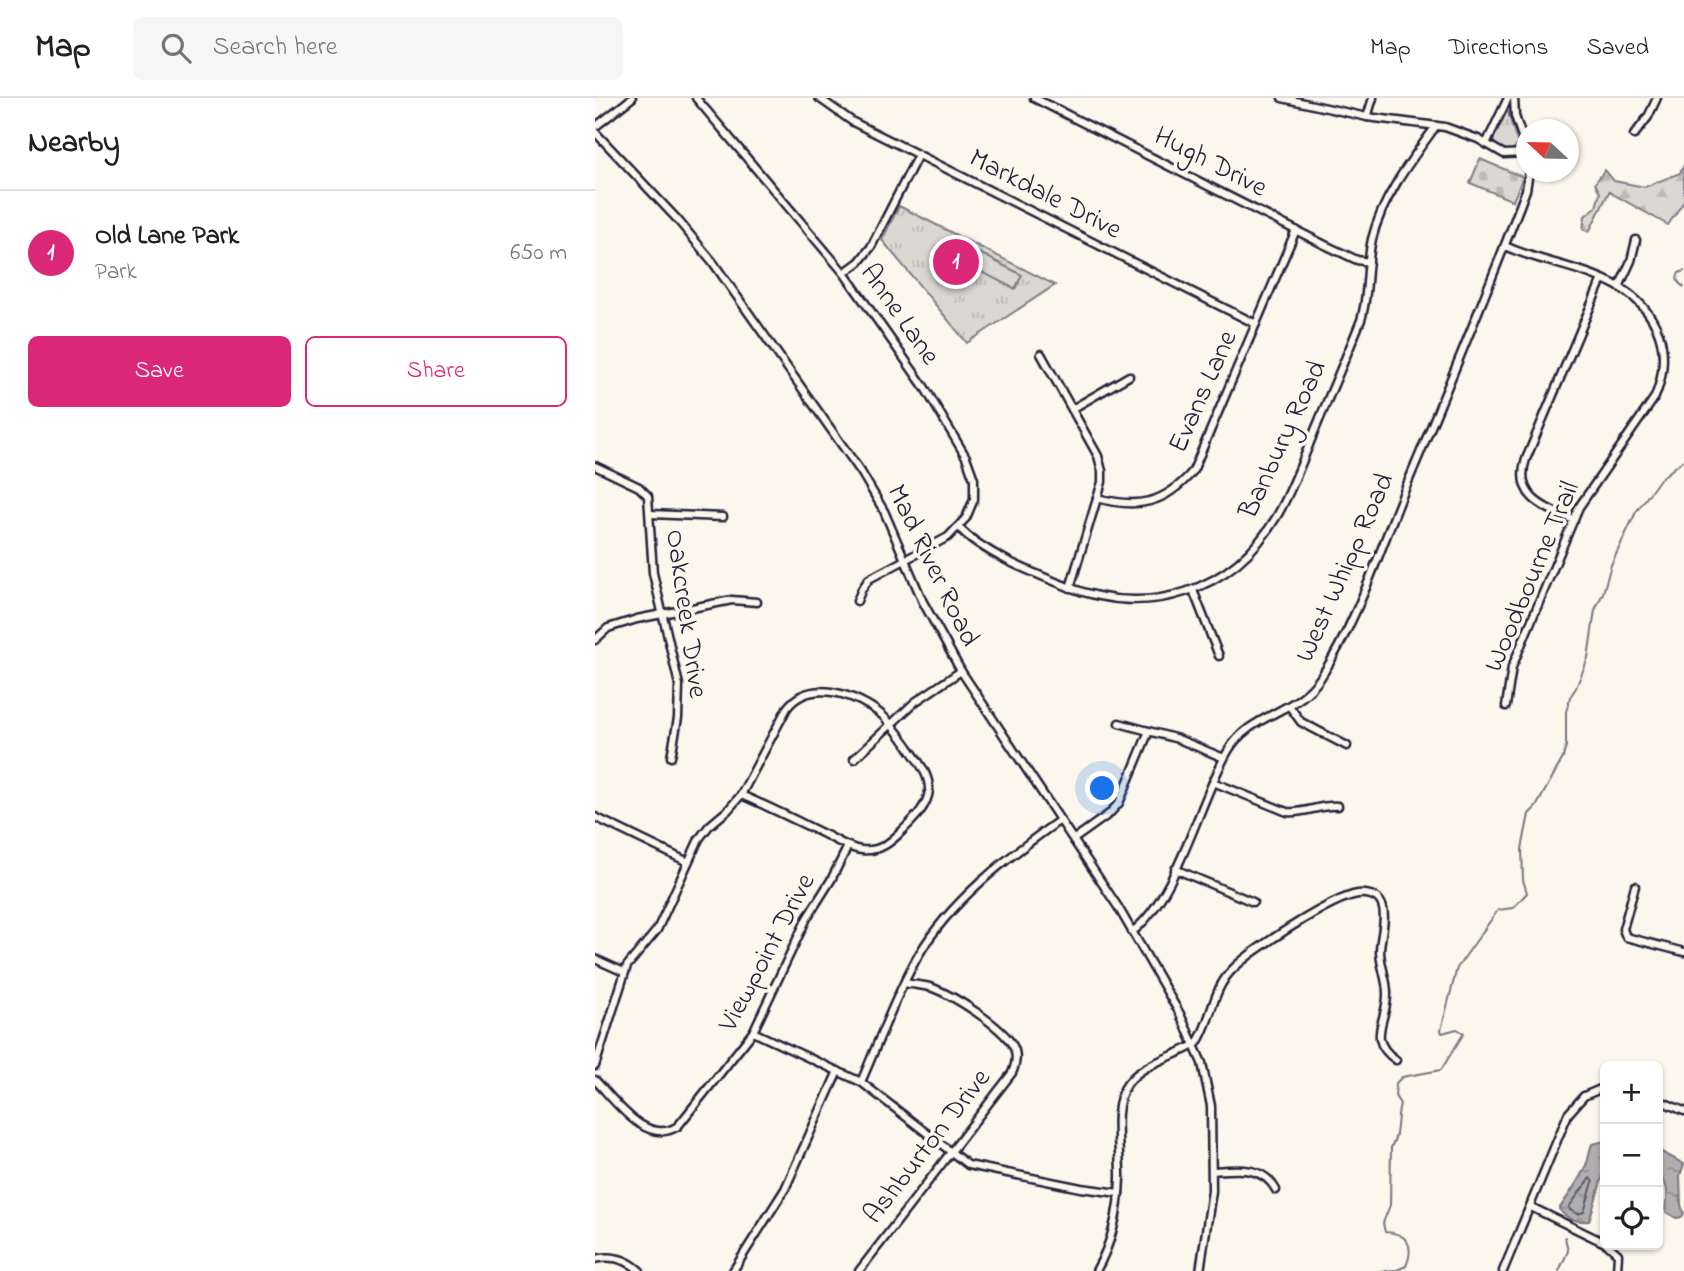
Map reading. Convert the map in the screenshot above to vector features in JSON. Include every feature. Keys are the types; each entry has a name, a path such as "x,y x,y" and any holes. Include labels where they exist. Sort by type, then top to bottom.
{"street":[{"path":"595,127 632,98"},
{"name":"Anne Lane","path":"696,98 844,273 925,388 966,457 974,479 975,492 969,512 959,528"},
{"name":"Markdale Drive","path":"819,98 853,122 1256,324"},
{"name":"Hugh Drive","path":"1034,98 1357,260 1369,262"},
{"path":"1282,98 1367,117 1436,126 1464,133 1504,154 1516,153"},
{"path":"1367,117 1373,98"},
{"path":"1486,144 1508,98"},
{"path":"1514,98 1516,119"},
{"path":"1634,135 1649,117 1657,98"},
{"name":"Banbury Road","path":"959,528 987,549 1070,588 1096,596 1125,600 1154,599 1193,590 1223,574 1245,557 1261,540 1279,513 1361,320 1376,228 1387,202 1436,126"},
{"name":"Mad River Road","path":"595,132 676,218 745,306 873,490 923,601 961,671 1074,839 1132,932 1195,1045 1209,1089 1213,1171 1210,1214 1200,1271"},
{"path":"844,273 859,262 871,247 918,155"},
{"name":"West Whipp Road","path":"1132,932 1151,913 1175,869 1224,758 1236,740 1249,727 1290,707 1314,688 1345,630 1505,246 1527,182"},
{"name":"Evans Lane","path":"1097,498 1123,504 1151,501 1166,495 1184,481 1199,461 1296,230"},
{"path":"1619,287 1631,261 1636,240"},
{"name":"Woodbourne Trail","path":"1505,246 1527,256 1574,268 1602,279 1638,301 1652,318 1661,342 1662,372 1657,392 1648,409 1589,490 1574,520 1512,667 1506,706"},
{"path":"1574,520 1545,507 1531,497 1525,488 1523,472 1526,459 1602,279"},
{"path":"1041,354 1101,464 1103,477 1070,588"},
{"path":"1072,409 1129,376"},
{"name":"Oakcreek Drive","path":"595,466 643,489 648,496 653,573 680,694 671,757"},
{"path":"650,514 723,517"},
{"path":"857,601 869,579 948,537 959,528"},
{"path":"1193,590 1219,656"},
{"path":"595,640 602,632 616,624 732,600 757,602"},
{"path":"854,760 915,702 961,671"},
{"path":"595,1066 624,972 637,951 657,930 704,831 728,810 741,794 787,708 803,694 823,691 852,697 874,708 891,724 920,764 929,786 923,808 888,844 871,850 848,846 741,794"},
{"path":"1290,707 1301,722 1347,746"},
{"path":"1119,723 1178,739 1224,758"},
{"path":"1074,839 1109,814 1119,803 1149,731"},
{"path":"1213,782 1287,812 1299,813 1324,806 1338,806"},
{"path":"595,817 688,862"},
{"path":"861,1082 918,956 931,937 977,886 1024,845 1060,820"},
{"name":"Viewpoint Drive","path":"670,1131 686,1118 753,1032 807,918 848,846"},
{"path":"1175,869 1253,902"},
{"path":"1635,886 1624,934 1628,938 1684,952"},
{"path":"1096,1271 1113,1230 1119,1193 1118,1109 1124,1088 1139,1073 1195,1045 1203,1034 1223,981 1238,964 1335,902 1355,894 1376,897 1383,908 1380,950 1387,996 1379,1034 1385,1050 1396,1060"},
{"path":"595,959 624,972"},
{"name":"Ashburton Drive","path":"859,1271 1012,1073 1016,1061 1015,1050 1010,1041 968,1006 932,988 905,984"},
{"path":"753,1032 861,1082 962,1161 975,1167 1101,1192 1119,1193"},
{"path":"733,1271 785,1189 838,1071"},
{"path":"595,1080 643,1127 658,1132 670,1131 671,1139"},
{"path":"1503,1271 1572,1109 1584,1096 1600,1089"},
{"path":"1663,1102 1684,1111"},
{"path":"1213,1171 1240,1169 1257,1172 1269,1179 1276,1190"},
{"path":"1531,1207 1600,1241"},
{"path":"1614,1250 1618,1254 1617,1271"},
{"path":"595,1259 622,1260 640,1271"}],"green space":[{"path":"1507,109 1516,138 1516,147 1509,150 1494,145 1495,131 1504,110"},
{"path":"1480,159 1516,174 1516,182 1521,182 1513,201 1470,183"},
{"path":"1684,165 1684,201 1668,225 1609,192 1589,232 1583,229 1585,216 1596,207 1600,193 1595,183 1605,170 1614,181 1645,187 1680,173"},
{"path":"899,206 1055,285 967,343 882,240"},
{"path":"968,247 1022,275 1015,289 960,261"}],"water":[{"path":"1600,1142 1600,1185 1589,1221 1572,1220 1559,1209 1583,1171 1592,1144"},
{"path":"1663,1153 1684,1164 1680,1176 1681,1205 1684,1213 1682,1217 1676,1218 1666,1212 1667,1191"}],"waterway":[{"path":"1684,271 1679,273 1677,279 1684,287"},
{"path":"1380,1271 1397,1270 1406,1266 1410,1252 1404,1238 1385,1232 1383,1223 1390,1205 1391,1147 1400,1104 1395,1096 1396,1083 1402,1077 1441,1070 1464,1033 1457,1029 1442,1033 1441,1030 1457,968 1498,910 1513,908 1527,893 1523,880 1522,849 1529,814 1536,807 1563,758 1566,746 1566,712 1588,658 1595,610 1611,565 1636,512 1660,479 1684,460"},
{"path":"1559,1271 1568,1251 1565,1237"}],"place":[{"name":"Old Lane Park","path":"956,262"}]}
